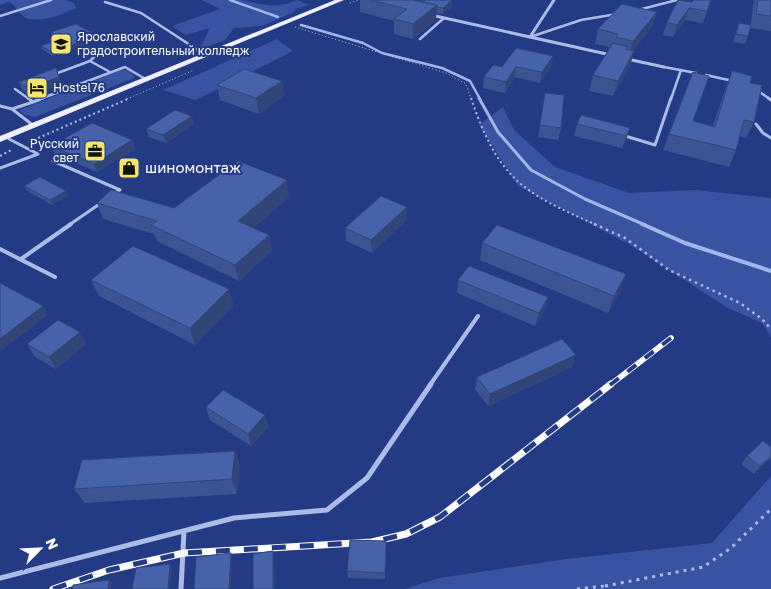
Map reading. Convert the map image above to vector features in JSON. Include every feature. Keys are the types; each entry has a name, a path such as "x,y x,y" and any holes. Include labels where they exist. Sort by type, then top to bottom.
{"main road":[{"path":"4,140 341,0"}],"street":[{"path":"530,37 554,0"},
{"path":"428,15 616,56"},
{"path":"626,58 664,67"}],"lane":[{"path":"0,16 51,0"},
{"path":"633,11 677,0"},
{"path":"105,2 141,13 208,56"},
{"path":"530,37 581,20 624,12"},
{"path":"420,39 444,18"},
{"path":"53,75 90,61 98,53 89,48"},
{"path":"90,61 110,72"},
{"path":"12,109 125,67 148,80"},
{"path":"664,67 739,82"},
{"path":"618,134 655,145 681,70"},
{"path":"25,85 15,89 33,102"},
{"path":"756,89 771,100"},
{"path":"0,106 7,106 34,126"},
{"path":"756,124 763,134 771,138"},
{"path":"0,168 38,154 4,140"},
{"path":"53,161 120,190 112,195"},
{"path":"21,259 105,200"},
{"path":"0,249 55,277"},
{"path":"0,578 234,518 327,510 367,478 478,316"},
{"path":"181,589 184,532"}],"path":[{"path":"284,24 446,73 466,84 478,119 496,158 525,190 582,220 619,235 675,273 733,298 765,321 771,329"},
{"path":"0,156 21,146"},
{"path":"577,589 606,587 703,567 730,548 771,509"}],"shaded area":[{"path":"0,0 66,0 74,3 76,8 52,18 39,20 24,17 9,2 0,5"},
{"path":"202,0 241,0 282,5 297,0 309,5 295,9 294,12 262,26 234,28 225,40 199,50 210,28 186,35 172,26 220,9"},
{"path":"277,39 293,51 196,100 163,90"},
{"path":"120,70 128,70 134,78 35,117 25,115 19,110"},
{"path":"503,107 514,130 555,167 629,193 695,190 771,198 771,337 762,323 728,308 627,243 518,186 479,125"},
{"path":"771,476 771,589 405,589 439,578 566,559 712,543"}],"building":[{"path":"370,0 413,0 437,5 413,24 394,19 407,9"},
{"path":"413,0 425,1 452,0 443,8"},
{"path":"678,0 692,2 694,0 711,0 707,11 689,8 677,25 667,22"},
{"path":"758,0 771,0 771,16 756,14"},
{"path":"622,4 657,12 633,41 616,37 618,34 598,29"},
{"path":"739,23 751,25 748,36 736,34"},
{"path":"76,24 98,36 52,52 41,46 57,40 53,38 57,36 51,32"},
{"path":"613,43 628,47 626,49 634,51 618,81 593,75"},
{"path":"516,48 553,56 542,72 516,67 506,82 484,77 493,65 502,67"},
{"path":"56,68 59,77 28,88 19,82"},
{"path":"244,69 282,81 256,98 217,85"},
{"path":"732,71 752,76 750,83 762,85 754,122 744,120 736,150 669,134 693,72 709,76 693,121 715,127"},
{"path":"545,93 564,95 561,128 540,125"},
{"path":"175,110 192,116 163,135 146,129"},
{"path":"581,115 630,128 626,136 577,124"},
{"name":"Русский свет","path":"92,123 132,140 94,164 51,146"},
{"path":"238,161 287,180 238,221 269,235 235,265 151,225 157,221 97,203 111,190 174,208"},
{"path":"40,177 66,191 50,200 24,186"},
{"path":"381,196 407,207 371,240 345,228"},
{"path":"497,225 626,274 614,296 482,243"},
{"path":"133,246 229,289 190,328 91,280"},
{"path":"469,266 548,297 539,313 458,280"},
{"path":"0,283 43,306 0,339"},
{"path":"58,320 80,332 49,357 27,344"},
{"path":"562,339 576,355 490,394 477,377"},
{"path":"223,390 265,415 248,434 206,407"},
{"path":"763,441 771,447 771,457 760,466 747,456"},
{"path":"235,451 232,479 74,489 82,460"},
{"path":"350,540 386,541 385,573 347,571"},
{"path":"273,551 273,589 253,589 253,554"},
{"path":"231,553 229,589 194,589 196,557"},
{"path":"170,564 168,589 132,589 136,568"},
{"path":"109,580 108,589 72,589 73,585"}],"waterway":[{"path":"230,0 278,17"},
{"path":"301,25 363,43 382,53 442,68 470,81 480,99"},
{"path":"479,98 498,132 531,170 585,199 645,225"},
{"path":"642,224 685,243 771,271"}],"railway":[{"path":"610,385 671,338"},
{"path":"53,589 109,570 184,553 372,542 406,534 440,517 611,384"}],"place":[{"name":"Ярославский градостроительный колледж","path":"61,44"},
{"name":"Hostel76","path":"37,88"},
{"name":"Русский свет","path":"95,151"},
{"name":"шиномонтаж","path":"129,168"}]}
